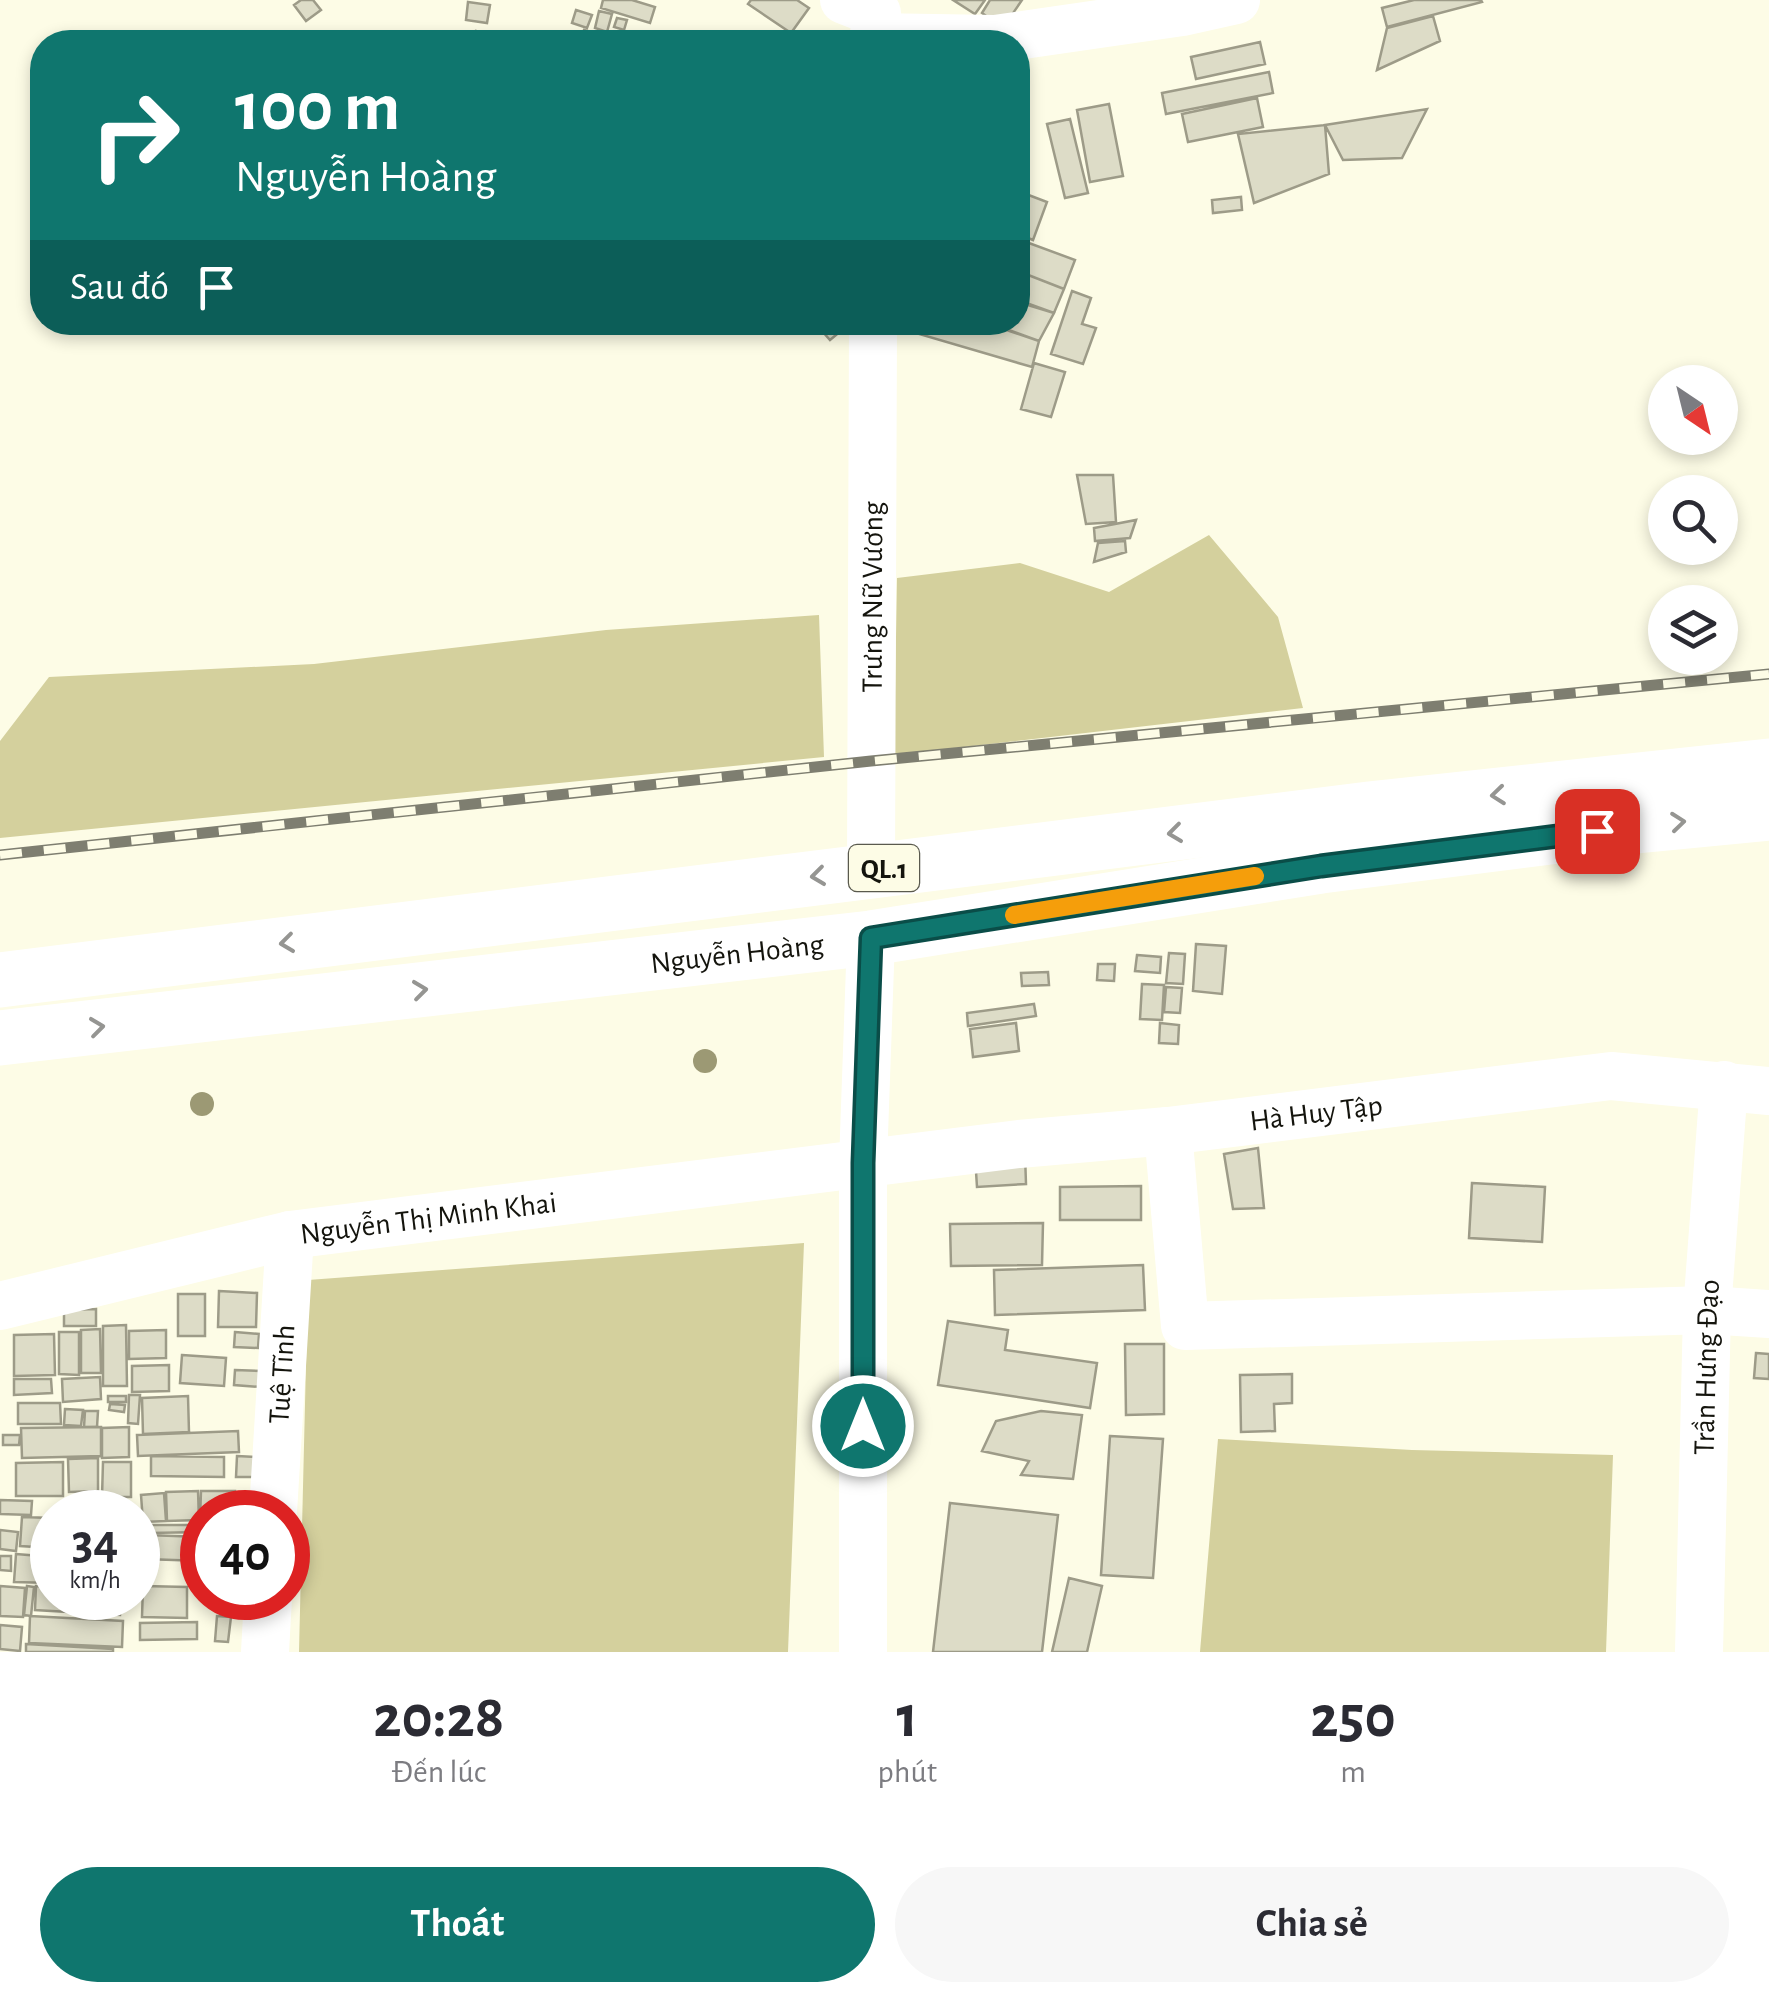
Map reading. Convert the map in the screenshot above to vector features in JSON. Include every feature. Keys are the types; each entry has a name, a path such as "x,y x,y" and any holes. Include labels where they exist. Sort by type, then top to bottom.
{"highway":[{"name":"QL.1","path":"0,980 1369,809 1769,766"},
{"name":"Nguyễn Hoàng","path":"0,1038 871,938 1321,866 1769,813"},
{"path":"871,870 871,938"}],"street":[{"path":"1030,34 1182,12 1236,0"},
{"path":"870,18 941,30"},
{"name":"Trưng Nữ Vương","path":"871,870 873,335"},
{"path":"863,1652 863,1163 871,938"},
{"name":"Hà Huy Tập","path":"863,1163 1019,1144 1168,1132 1611,1076 1746,1088"},
{"name":"Trần Hưng Đạo","path":"1699,1652 1707,1310 1746,1088"},
{"path":"1168,1132 1185,1326 1707,1310 1769,1314"},
{"name":"Nguyễn Thị Minh Khai","path":"0,1306 290,1236 863,1163"},
{"name":"Tuệ Tĩnh","path":"274,1490 290,1236"},
{"path":"264,1652 266,1620"}],"shaded area":[{"path":"1209,535 1278,617 1303,708 894,755 897,578 1020,563 1109,592"},
{"path":"819,615 824,757 0,838 0,741 49,677 314,664 606,630"},
{"path":"804,1243 788,1652 299,1652 300,1620 310,1620 310,1490 303,1490 308,1280"},
{"path":"1218,1439 1412,1450 1613,1455 1606,1652 1200,1652"}],"building":[{"path":"301,0 313,0 321,10 306,21 294,5"},
{"path":"603,0 632,0 655,7 650,23 601,8"},
{"path":"751,0 797,0 809,8 793,30 787,30 748,4"},
{"path":"953,0 985,0 975,14"},
{"path":"990,0 1022,0 1003,28 982,13"},
{"path":"1414,0 1482,2 1387,27 1382,8"},
{"path":"468,2 490,5 487,23 466,20"},
{"path":"576,10 592,15 587,28 572,23"},
{"path":"599,11 612,14 608,30 595,28"},
{"path":"1433,16 1440,41 1377,70 1387,28"},
{"path":"617,18 627,20 624,30 614,27"},
{"path":"1260,42 1265,64 1196,79 1191,57"},
{"path":"1269,72 1273,93 1166,114 1162,93"},
{"path":"1257,98 1263,127 1188,142 1182,114"},
{"path":"1109,104 1123,176 1090,182 1077,110"},
{"path":"1427,109 1402,158 1343,160 1325,125"},
{"path":"1070,119 1088,193 1065,198 1047,124"},
{"path":"1325,125 1329,174 1254,203 1238,134"},
{"path":"1030,196 1047,202 1033,240 1030,239"},
{"path":"1241,197 1242,210 1213,213 1212,200"},
{"path":"1030,243 1075,260 1064,289 1030,276"},
{"path":"1030,276 1064,289 1054,313 1030,304"},
{"path":"1072,291 1091,298 1082,324 1096,328 1083,364 1051,354"},
{"path":"1030,306 1054,313 1039,341 1023,335 1030,335"},
{"path":"923,335 1021,335 1039,341 1032,367"},
{"path":"1034,363 1065,372 1051,417 1021,409"},
{"path":"1077,475 1113,475 1116,522 1086,524"},
{"path":"1136,520 1130,538 1095,541 1094,528"},
{"path":"1125,541 1126,552 1094,562 1098,543"},
{"path":"1196,944 1226,946 1222,994 1193,991"},
{"path":"1169,953 1185,954 1183,984 1166,983"},
{"path":"1137,955 1161,957 1160,973 1135,971"},
{"path":"1098,964 1115,964 1114,981 1097,980"},
{"path":"1048,972 1049,985 1022,986 1021,973"},
{"path":"1142,984 1164,985 1162,1020 1140,1019"},
{"path":"1166,987 1182,988 1180,1013 1164,1012"},
{"path":"1034,1004 1036,1016 968,1026 967,1013"},
{"path":"1016,1023 1019,1051 973,1057 970,1029"},
{"path":"1160,1023 1179,1025 1178,1044 1159,1043"},
{"path":"1258,1148 1264,1208 1233,1209 1224,1154"},
{"path":"1025,1154 1026,1184 977,1187 975,1156"},
{"path":"1472,1183 1545,1187 1542,1242 1469,1238"},
{"path":"1141,1186 1141,1220 1060,1220 1060,1187"},
{"path":"1043,1223 1042,1265 951,1266 950,1224"},
{"path":"1143,1265 1145,1310 995,1315 994,1270"},
{"path":"219,1291 257,1293 256,1327 218,1327"},
{"path":"178,1294 205,1294 205,1336 178,1336"},
{"path":"96,1309 96,1326 64,1326 64,1310"},
{"path":"948,1321 1008,1330 1005,1350 1097,1363 1090,1408 938,1385"},
{"path":"126,1325 127,1386 103,1386 103,1326"},
{"path":"100,1329 101,1373 81,1373 81,1330"},
{"path":"166,1330 166,1358 129,1359 129,1331"},
{"path":"59,1332 79,1332 79,1375 59,1374"},
{"path":"235,1332 259,1334 258,1348 234,1347"},
{"path":"54,1334 55,1375 14,1376 14,1335"},
{"path":"1125,1344 1164,1344 1164,1414 1126,1415"},
{"path":"1756,1353 1769,1354 1769,1379 1754,1378"},
{"path":"182,1355 226,1358 224,1386 180,1383"},
{"path":"169,1365 169,1391 132,1392 132,1366"},
{"path":"235,1370 261,1371 261,1387 234,1385"},
{"path":"1292,1374 1292,1403 1274,1404 1275,1431 1241,1432 1240,1375"},
{"path":"100,1377 101,1399 63,1402 62,1379"},
{"path":"14,1379 51,1379 52,1393 14,1395"},
{"path":"129,1395 140,1395 138,1424 128,1423"},
{"path":"108,1396 126,1396 126,1402 108,1402"},
{"path":"188,1396 189,1432 143,1434 142,1398"},
{"path":"18,1403 60,1403 61,1424 18,1424"},
{"path":"110,1404 125,1405 124,1412 109,1410"},
{"path":"65,1409 83,1410 81,1426 64,1425"},
{"path":"85,1411 98,1411 97,1427 84,1427"},
{"path":"1041,1411 1082,1415 1073,1479 1021,1475 1029,1461 982,1451 996,1421"},
{"path":"101,1427 101,1456 22,1458 21,1428"},
{"path":"129,1427 129,1457 102,1458 102,1428"},
{"path":"238,1431 239,1452 138,1456 137,1435"},
{"path":"3,1435 20,1435 19,1445 3,1445"},
{"path":"1110,1436 1163,1439 1153,1578 1101,1575"},
{"path":"151,1456 224,1457 224,1477 151,1476"},
{"path":"237,1456 257,1457 257,1477 236,1477"},
{"path":"98,1458 98,1490 69,1490 68,1459"},
{"path":"63,1462 63,1490 30,1490 30,1496 16,1496 16,1463"},
{"path":"103,1462 131,1462 131,1490 102,1490"},
{"path":"166,1492 180,1492 180,1521 167,1521"},
{"path":"160,1493 164,1493 166,1521 160,1521"},
{"path":"0,1500 30,1501 30,1515 0,1514"},
{"path":"950,1503 1058,1515 1042,1652 933,1652"},
{"path":"22,1517 30,1517 30,1547 20,1546"},
{"path":"160,1525 180,1525 180,1532 160,1533"},
{"path":"0,1530 18,1532 16,1551 0,1549"},
{"path":"160,1536 180,1536 180,1560 160,1560"},
{"path":"16,1554 30,1555 30,1582 14,1582"},
{"path":"0,1556 11,1556 11,1571 0,1570"},
{"path":"1069,1578 1102,1586 1087,1652 1052,1652"},
{"path":"0,1586 25,1588 23,1617 0,1616"},
{"path":"27,1586 30,1586 30,1616 24,1615"},
{"path":"160,1586 180,1587 180,1618 160,1617"},
{"path":"30,1616 30,1620 123,1621 122,1647 29,1643"},
{"path":"217,1620 231,1620 228,1642 215,1641"},
{"path":"197,1622 197,1639 140,1640 140,1623"},
{"path":"0,1625 22,1627 20,1651 0,1649"},
{"path":"26,1644 113,1649 113,1652 26,1652"}],"railway":[{"path":"0,855 871,761 1769,674"}],"slow traffic":[{"path":"1014,915 1255,876"}],"route":[{"path":"863,1426 863,1163 871,938 1321,866 1597,831"}]}
